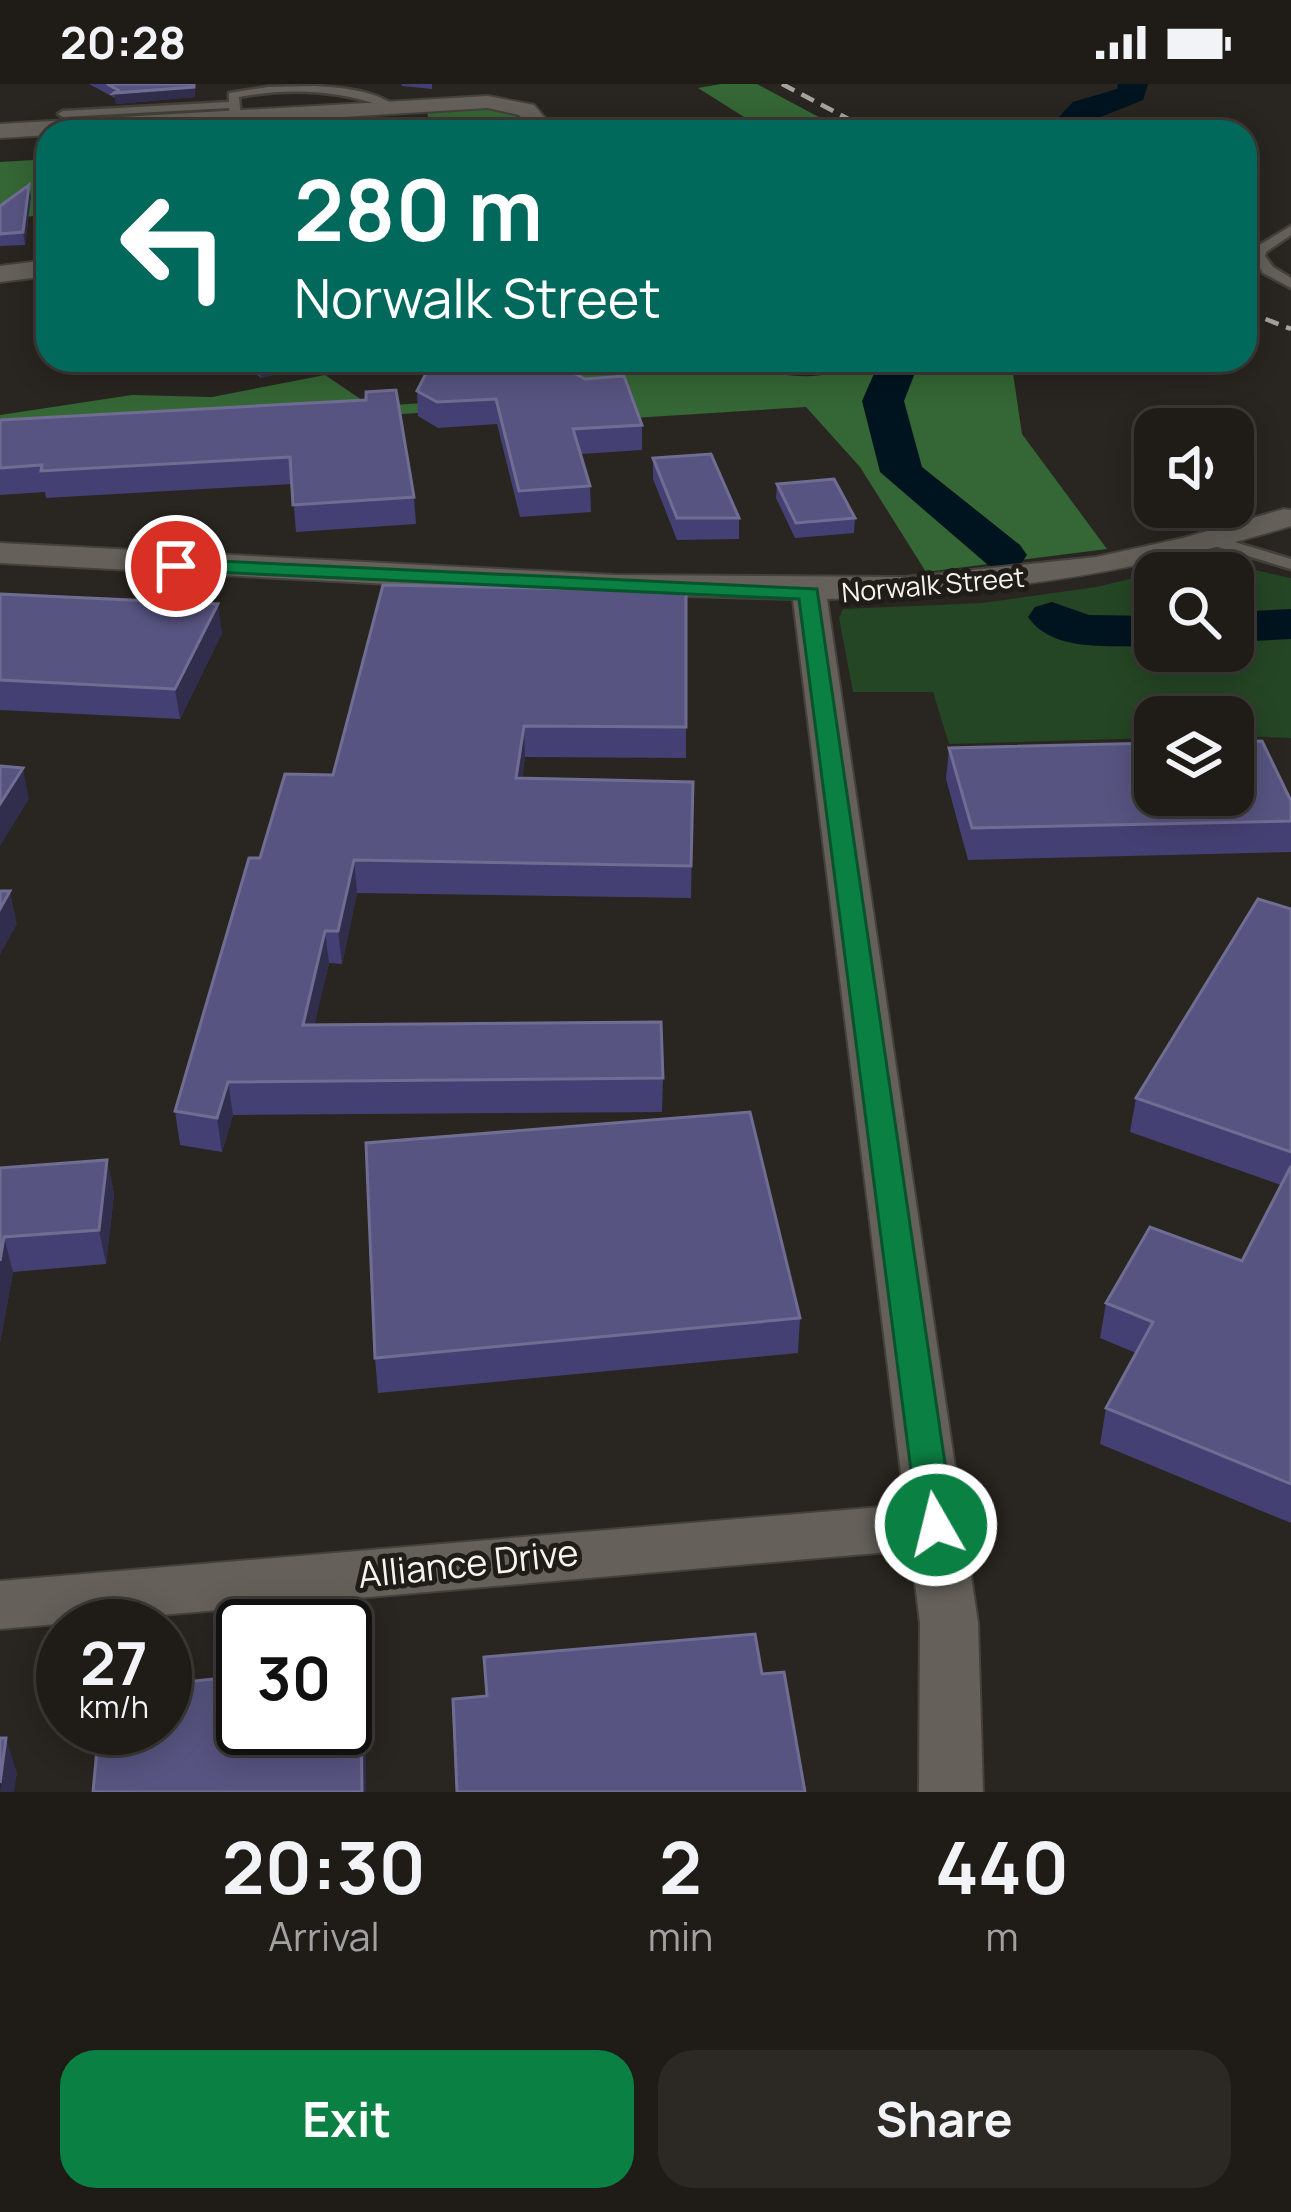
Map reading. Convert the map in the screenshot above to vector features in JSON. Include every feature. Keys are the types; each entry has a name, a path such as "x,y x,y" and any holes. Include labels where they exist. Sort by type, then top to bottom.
{"street":[{"path":"129,120 234,111 502,103 526,110 535,120"},
{"path":"0,131 36,128"},
{"path":"0,274 36,270"},
{"name":"Norwalk Street","path":"0,553 196,567 809,593 1022,578 1214,541 1284,518"},
{"path":"809,593 949,1623 951,1792"},
{"name":"Alliance Drive","path":"0,1605 936,1525"}],"lane":[{"path":"63,114 234,111"},
{"path":"1291,230 1260,250 1259,256 1268,270 1291,284"},
{"path":"1214,541 1291,564"}],"green space":[{"path":"757,84 824,120 749,120 698,88"},
{"path":"486,107 510,110 520,120 429,120 426,110"},
{"path":"34,160 36,216 0,218 0,162"},
{"path":"625,372 1013,372 1022,434 1107,549 926,572 860,467 806,407 633,418 625,400 0,439 0,415 132,395 212,397 325,375 371,406 463,401 543,376"},
{"path":"1254,570 1291,578 1291,738 1254,737 1254,696 1134,696 1134,739 949,744 933,692 853,692 839,618 843,609 982,603 1134,578 1134,672 1254,672"}],"building":[{"path":"107,84 194,87 114,93 118,90"},
{"path":"29,185 23,232 0,234 0,206"},
{"path":"427,372 572,372 585,379 624,376 642,425 573,429 590,486 519,491 496,399 437,402 417,391"},
{"path":"396,390 414,497 293,505 290,457 41,471 42,465 0,468 0,420 366,400 366,392"},
{"path":"711,454 739,518 677,518 653,458"},
{"path":"834,479 855,518 796,523 777,484"},
{"path":"383,585 686,591 686,727 524,726 516,778 693,782 691,866 354,860 338,931 325,931 303,1025 661,1022 663,1078 228,1082 217,1118 175,1111 249,858 260,858 285,774 333,775"},
{"path":"0,594 218,604 175,689 0,680"},
{"path":"1254,741 1262,741 1291,801 1291,821 972,828 949,748 1134,744 1134,816 1254,816"},
{"path":"0,766 23,768 0,804"},
{"path":"1258,899 1291,909 1291,1152 1136,1098"},
{"path":"750,1112 800,1318 375,1358 366,1143"},
{"path":"107,1160 99,1230 4,1237 0,1261 0,1168"},
{"path":"1291,1166 1291,1484 1106,1408 1153,1322 1106,1303 1150,1227 1242,1261"},
{"path":"755,1634 762,1674 784,1672 805,1792 457,1792 453,1699 487,1696 484,1657"},
{"path":"216,1679 216,1755 362,1755 362,1792 93,1792 96,1755 192,1755 192,1681"},
{"path":"0,1738 6,1738 0,1783"}],"waterway":[{"path":"1072,120 1084,109 1132,94 1133,84"},
{"path":"895,372 883,401 902,472 1004,555"},
{"path":"1052,617 1081,630 1134,631"},
{"path":"1254,626 1291,624"}],"railway":[{"path":"782,84 850,120"},
{"path":"1257,316 1291,329"}],"route":[{"path":"176,566 809,593 936,1525"}]}
